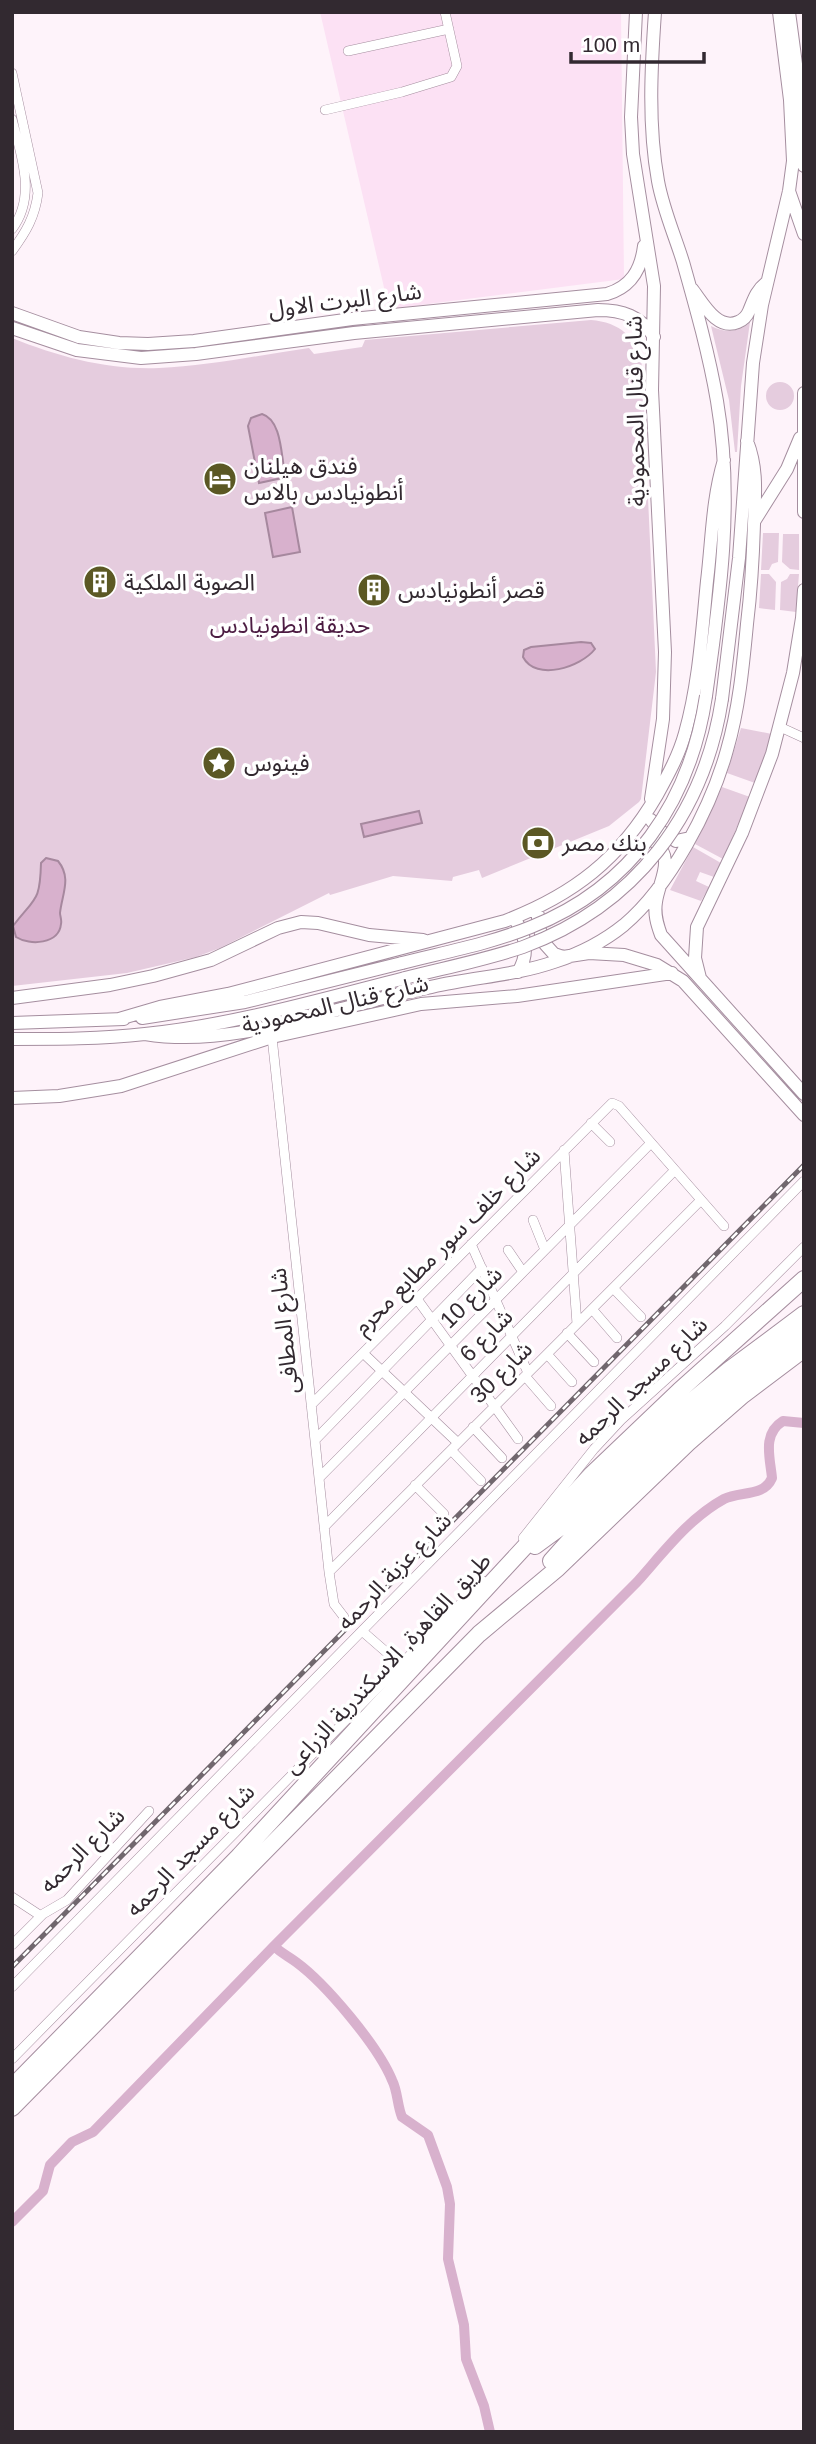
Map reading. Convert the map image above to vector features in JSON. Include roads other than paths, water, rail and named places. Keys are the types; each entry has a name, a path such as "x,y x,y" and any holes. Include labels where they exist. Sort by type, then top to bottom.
{"highway":[{"name":"طريق القاهرة, الاسكندرية الزراعى","path":"12,2087 239,1856 592,1474 679,1391 804,1279"},
{"path":"520,1553 556,1532 622,1463 675,1415 729,1370 804,1314"},
{"name":"طريق القاهرة, الاسكندرية الزراعى","path":"12,2108 478,1634 514,1603 583,1526 686,1426 730,1388 803,1339"}],"main road":[{"name":"شارع قنال المحمودية","path":"636,12 631,117 633,154 654,286 652,390 666,652 656,773 648,810"},
{"path":"12,1023 119,1019 184,1013 235,1004 530,928 572,907 611,879 648,841 680,790 697,744 724,561 724,460 712,373 658,185 652,143 650,78 656,12"},
{"path":"145,1034 233,1020 499,954 544,938 582,918 628,884 661,849 691,800 713,747 722,699 738,558 753,363 793,161 790,100 779,12"},
{"path":"789,12 798,79 804,166"},
{"path":"789,191 804,234"},
{"name":"شارع البرت الاول","path":"12,328 77,350 120,357 169,357 236,341 430,311 594,296 618,290 629,284 641,263 645,232"},
{"path":"688,284 713,316 720,322 729,324 746,317 757,292 767,282"},
{"name":"شارع البرت الاول","path":"12,313 79,337 119,343 236,341 609,310 629,313 640,320 654,337"},
{"path":"430,311 431,325"},
{"path":"804,393 804,512"},
{"path":"754,520 792,459 803,425"},
{"path":"541,907 537,920 548,948 558,956 572,956 600,942 624,925 645,904 690,838 721,772 733,725 747,626 756,479 747,441"},
{"path":"119,1019 146,1010 228,995 505,921 541,907 594,872 631,834 648,810 672,768 689,718 706,591 714,502 724,460"},
{"path":"700,978 695,958 697,928 742,833 780,727 798,645 804,590"},
{"path":"648,810 655,826 671,839 681,842 690,838"},
{"path":"631,834 650,837 660,846 666,864 656,902 658,927 666,942 804,1094"},
{"path":"505,921 516,922 521,929 526,956 518,972"},
{"name":"شارع قنال المحمودية","path":"12,998 110,985 153,976 211,960 278,928 301,922 386,937 438,940"},
{"path":"12,1038 145,1034 186,1038 231,1034 440,985 518,972 572,956 589,953 624,954 641,958 672,973 693,990 804,1115"},
{"name":"شارع قنال المحمودية","path":"12,1098 59,1096 111,1088 272,1037 436,1001 517,996 672,973"}],"street":[{"path":"325,110 451,77 457,66 445,12"},
{"path":"348,51 449,29"},
{"path":"12,72 26,192 23,210 12,229"},
{"path":"12,119 21,133 38,193 35,213 12,251"},
{"path":"780,727 804,738"},
{"name":"شارع المطافى","path":"272,1037 328,1572 334,1604 344,1617"},
{"name":"شارع خلف سور مطابع محرم","path":"312,1405 609,1104 617,1104 651,1143"},
{"path":"591,1123 610,1142"},
{"path":"651,1143 724,1226"},
{"name":"شارع 10","path":"319,1478 651,1143"},
{"path":"564,1150 577,1324"},
{"name":"شارع 6","path":"324,1527 675,1170"},
{"name":"شارع عزبة الرحمه","path":"12,1987 804,1181"},
{"name":"شارع 30","path":"328,1572 701,1200"},
{"path":"533,1220 545,1250"},
{"path":"471,1244 526,1374 551,1406"},
{"name":"شارع مسجد الرحمه","path":"12,2059 516,1548 621,1420 725,1326 804,1247"},
{"path":"508,1250 523,1272"},
{"path":"315,1440 482,1268"},
{"path":"613,1288 641,1317"},
{"path":"416,1299 518,1439"},
{"path":"592,1309 617,1338"},
{"path":"567,1333 594,1362"},
{"path":"363,1353 432,1418 481,1481"},
{"path":"547,1354 572,1382"},
{"path":"473,1427 502,1458"},
{"path":"415,1485 444,1514"},
{"path":"362,1631 400,1664"},
{"name":"شارع الرحمه","path":"12,1945 41,1916 64,1902 149,1811"},
{"path":"12,1897 41,1916"}],"waterway":[{"path":"12,2222 43,2191 50,2165 72,2142 93,2132 274,1946 637,1582 688,1526 724,1499 758,1491 768,1484 772,1478 769,1446 776,1426 783,1421 804,1423"},
{"path":"274,1946 322,1985 350,2017 385,2066 394,2085 402,2117 428,2135 447,2187 450,2204 448,2259 464,2325 466,2359 484,2406 490,2432"}],"railway":[{"path":"12,1967 804,1165"}],"place":[{"name":"فندق هيلنان أنطونيادس بالاس","path":"220,479"},
{"name":"الصوبة الملكية","path":"100,582"},
{"name":"قصر أنطونيادس","path":"374,590"},
{"name":"فينوس","path":"219,763"},
{"name":"بنك مصر","path":"538,843"}],"park label":[{"name":"حديقة انطونيادس","path":"290,625"}]}
